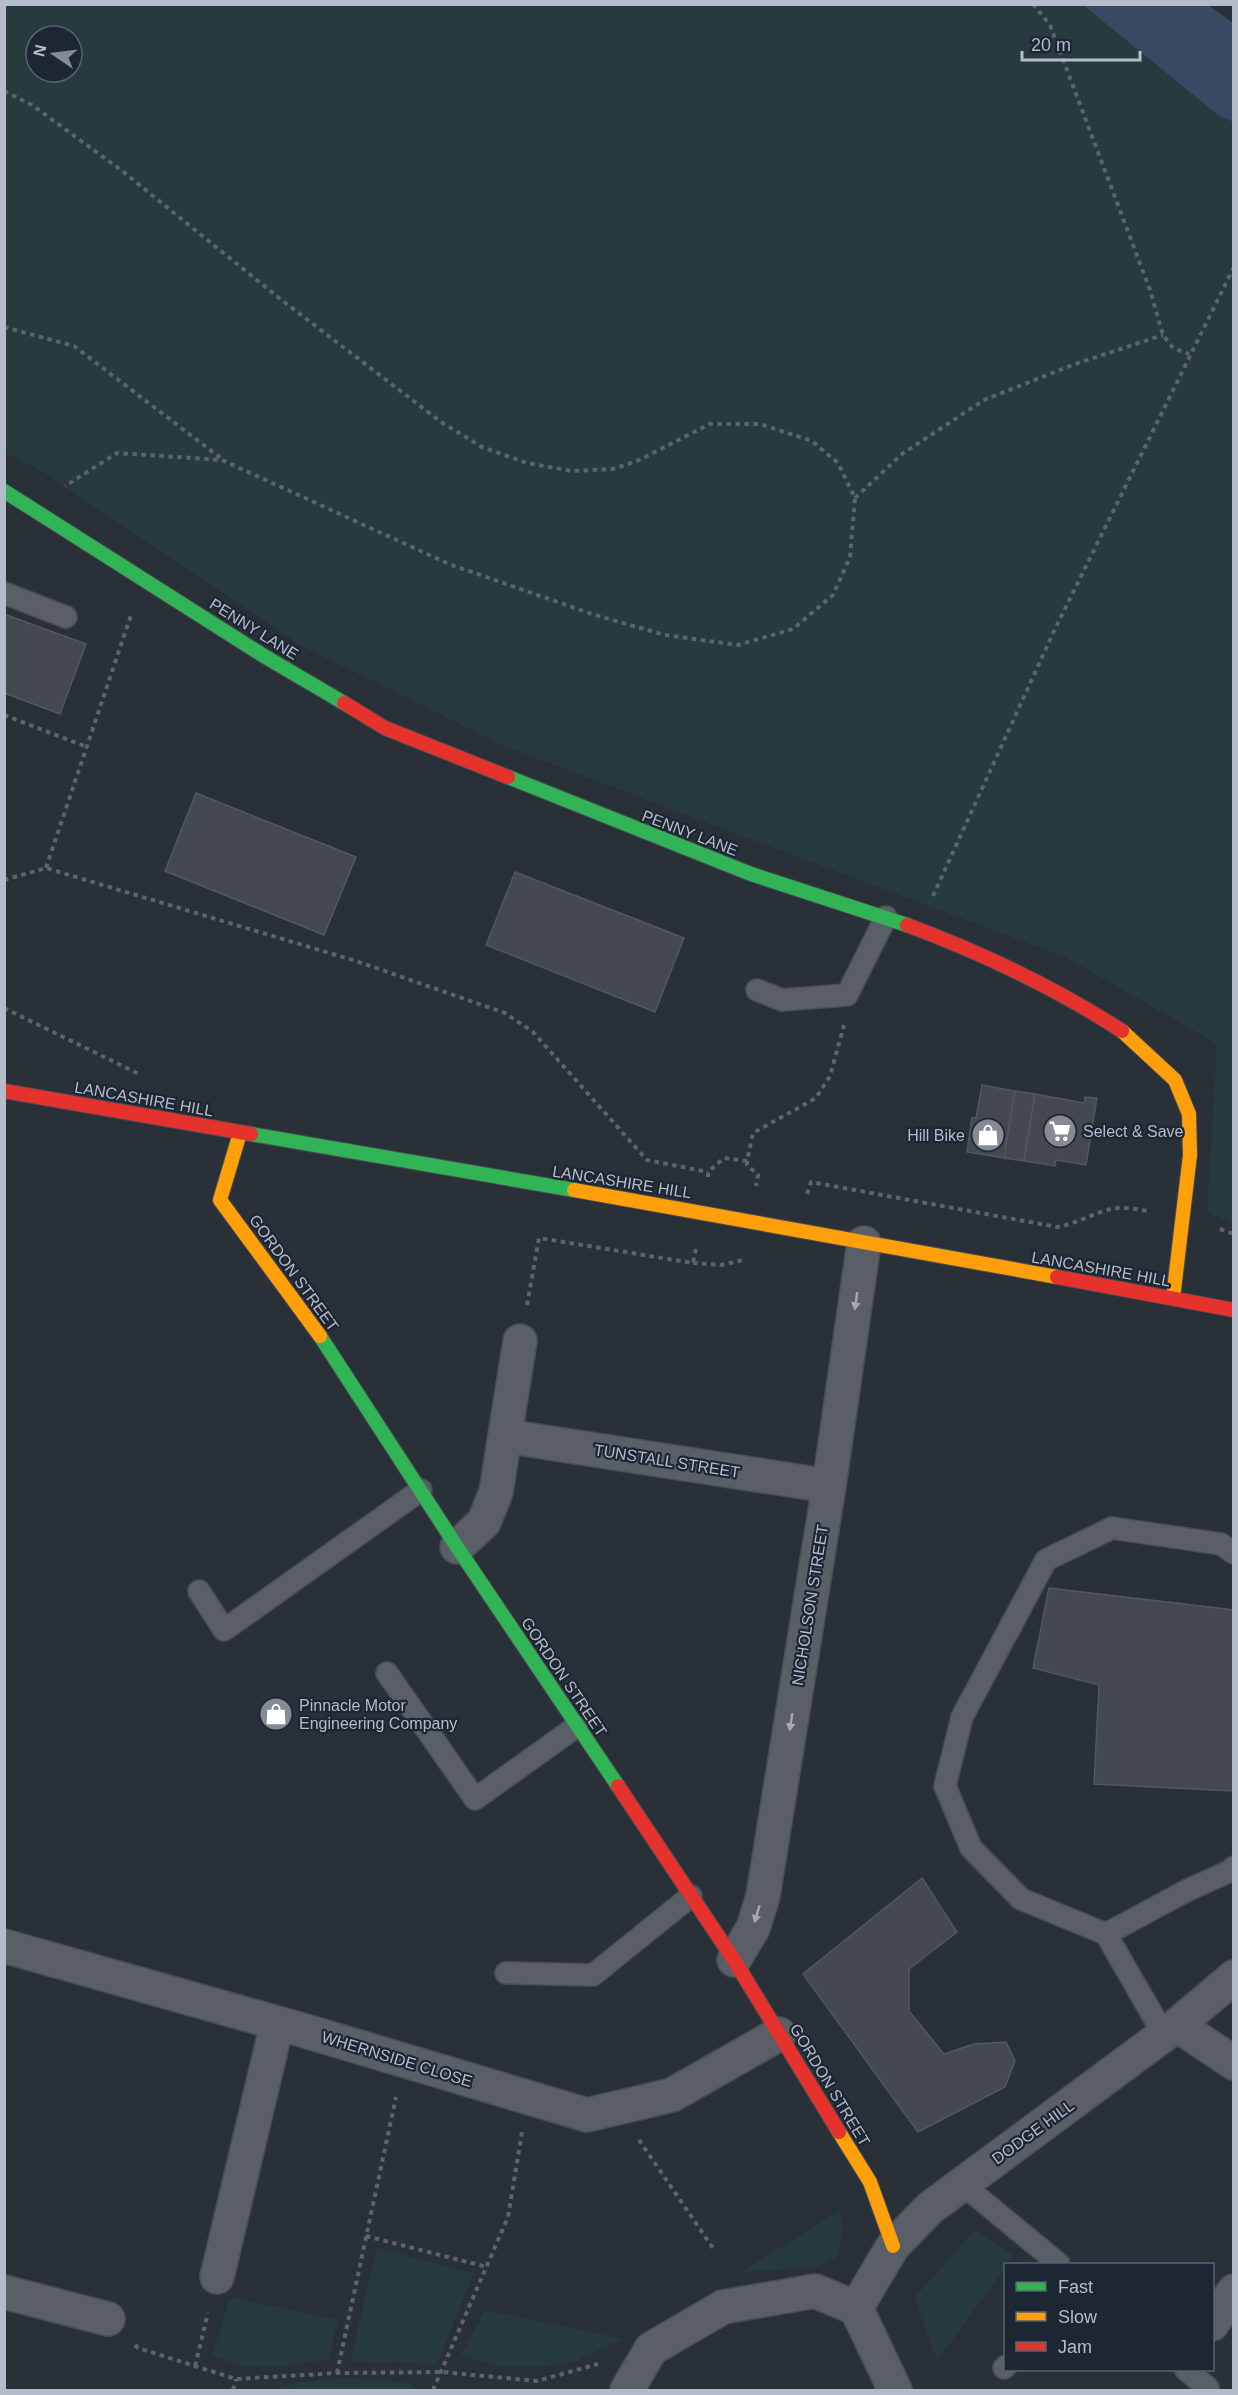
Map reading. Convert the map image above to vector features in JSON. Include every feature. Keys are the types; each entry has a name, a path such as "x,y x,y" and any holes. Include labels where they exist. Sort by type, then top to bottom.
{"street":[{"name":"PENNY LANE","path":"4,491 264,656 385,728 751,874 886,917 971,949 1062,994 1121,1031 1175,1080 1189,1114 1190,1155 1173,1298"},
{"name":"LANCASHIRE HILL","path":"4,1091 703,1212 1233,1311"},
{"name":"GORDON STREET","path":"240,1133 220,1200 326,1345 457,1547 734,1960 870,2182 893,2246"},
{"name":"NICHOLSON STREET","path":"734,1960 753,1928 763,1896 829,1486 864,1243"},
{"path":"457,1547 484,1522 496,1492 520,1341"},
{"name":"TUNSTALL STREET","path":"505,1436 829,1486"},
{"name":"WHERNSIDE CLOSE","path":"4,1946 587,2115 672,2095 779,2034"},
{"name":"DODGE HILL","path":"856,2308 893,2246 930,2208 1170,2030 1233,1977"},
{"path":"217,2277 278,2024"},
{"path":"1170,2030 1233,2063"},
{"path":"627,2391 651,2349 723,2307 815,2291 856,2308 895,2391"},
{"path":"1214,2321 1233,2291"},
{"path":"4,2292 108,2319"}],"lane":[{"path":"4,593 66,617"},
{"path":"757,990 782,1000 847,995 886,917"},
{"path":"199,1591 224,1630 421,1490"},
{"path":"1170,2030 1106,1934 1021,1899 971,1848 945,1786 962,1717 1046,1560 1112,1528 1221,1544 1233,1553"},
{"path":"387,1673 475,1799 577,1726"},
{"path":"1106,1934 1186,1891 1230,1871 1233,1867"},
{"path":"506,1973 592,1975 691,1896"},
{"path":"962,2184 1057,2263"},
{"path":"1187,2371 1208,2388"}],"path":[{"path":"1033,4 1050,25 1150,290 1163,335 1173,348 1189,354"},
{"path":"4,91 32,105 121,170 289,306 441,422 482,447 527,463 572,471 613,469 637,461 710,424 760,424 812,441 838,463 855,498 850,557 832,594 793,629 738,645 665,634 592,614 449,564 222,460 74,346 4,327"},
{"path":"930,902 1054,631 1233,267"},
{"path":"855,498 902,454 984,400 1075,364 1163,335"},
{"path":"32,508 117,453 222,460"},
{"path":"46,868 143,578"},
{"path":"4,715 87,747"},
{"path":"4,880 46,868 356,961 505,1013 533,1032 647,1160 708,1172"},
{"path":"4,1008 143,1075 136,1114"},
{"path":"754,1196 758,1175 747,1165 753,1133 816,1098 830,1076 845,1019"},
{"path":"693,1263 708,1172 724,1158 747,1161"},
{"name":"LANCASHIRE HILL","path":"811,1182 1057,1227 1086,1219 1108,1209 1129,1208 1158,1213"},
{"path":"520,1341 539,1238 693,1263 721,1265 743,1260 744,1252"},
{"path":"337,2373 404,2061"},
{"path":"433,2391 508,2217 527,2098"},
{"path":"616,2108 715,2251"},
{"path":"366,2236 487,2267"},
{"path":"195,2366 217,2277"},
{"path":"108,2319 138,2348 236,2379 337,2373 442,2372 537,2381 651,2349"},
{"path":"233,2391 236,2379"}],"green space":[{"path":"4,5 1083,5 1218,115 1233,122 1233,1224 1207,1212 1217,1044 1067,958 504,746 300,645 42,471 5,453"},
{"path":"839,2211 842,2235 836,2258 816,2267 741,2272"},
{"path":"975,2230 1014,2256 1004,2263 1004,2269 937,2361 914,2298"},
{"path":"377,2248 474,2273 437,2364 350,2361"},
{"path":"230,2297 338,2320 329,2359 276,2367 244,2367 212,2355"},
{"path":"485,2310 624,2339 572,2362 538,2367 500,2367 461,2355"},
{"path":"382,2379 411,2384 414,2390 277,2390 315,2380"}],"water":[{"path":"1083,5 1208,5 1233,23 1233,122 1218,115"}],"building":[{"path":"4,614 86,644 60,714 4,693"},
{"path":"196,793 356,857 324,935 165,871"},
{"path":"515,872 684,938 655,1012 486,945"},
{"name":"Hill Bike","path":"982,1085 1015,1091 1004,1158 967,1152 972,1118 976,1118"},
{"path":"1015,1091 1035,1094 1024,1161 1004,1158"},
{"name":"Select & Save","path":"1035,1094 1084,1103 1085,1097 1097,1098 1086,1165 1056,1160 1055,1166 1024,1161"},
{"path":"1049,1588 1234,1610 1234,1791 1094,1784 1099,1685 1033,1668"},
{"path":"922,1878 957,1932 909,1969 909,2011 944,2054 974,2044 1006,2042 1015,2061 1005,2087 918,2132 803,1974"}],"traffic: fast":[{"path":"4,491 264,656 344,703"},
{"path":"508,777 751,874 907,925"},
{"path":"251,1134 574,1190"},
{"path":"320,1336 457,1547 618,1786"}],"traffic: slow":[{"path":"1122,1031 1175,1080 1189,1114 1190,1155 1173,1298"},
{"path":"240,1133 220,1200 320,1336"},
{"path":"574,1190 1057,1277"},
{"path":"839,2132 870,2182 893,2246"}],"traffic: jam":[{"path":"344,703 385,728 508,777"},
{"path":"907,925 1017,972 1122,1031"},
{"path":"4,1091 251,1134"},
{"path":"1057,1277 1234,1310"},
{"path":"618,1786 734,1960 839,2132"}],"place":[{"name":"Select & Save","path":"1060,1131"},
{"name":"Hill Bike","path":"988,1135"},
{"name":"Pinnacle Motor Engineering Company","path":"276,1714"}]}
